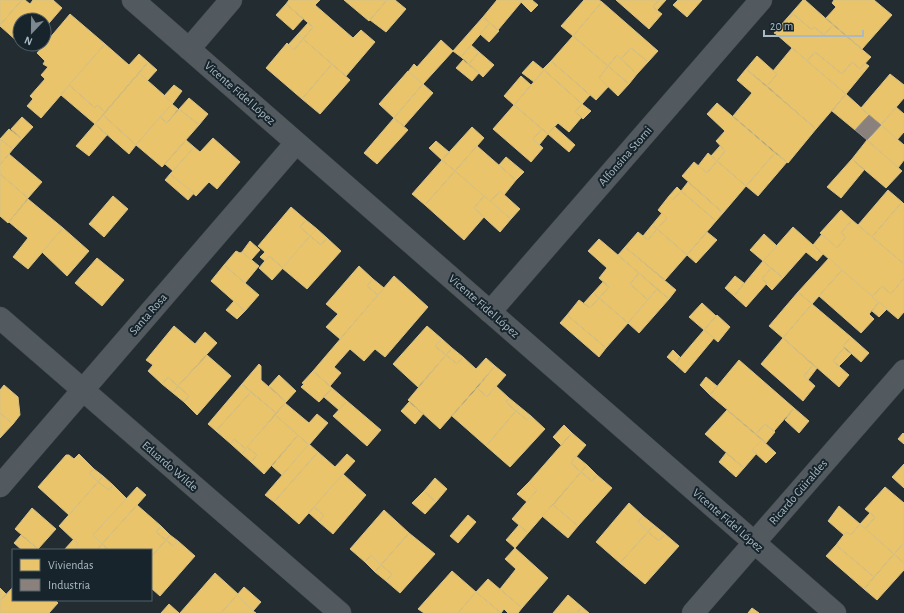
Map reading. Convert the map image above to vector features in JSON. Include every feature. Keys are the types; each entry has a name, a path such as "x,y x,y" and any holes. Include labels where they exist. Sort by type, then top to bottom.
{"street":[{"name":"Vicente Fidel López","path":"133,0 835,613"},
{"path":"189,49 231,0"},
{"name":"Alfonsina Storni","path":"490,312 761,0"},
{"name":"Santa Rosa","path":"0,486 296,143"},
{"name":"Eduardo Wilde","path":"0,318 340,613"},
{"name":"Ricardo Güiraldes","path":"693,613 904,371"}],"building: Viviendas":[{"path":"0,0 22,0 0,25"},
{"path":"22,0 25,0 30,4 33,0 53,0 62,8 52,20 52,12 12,12 12,37 0,26"},
{"path":"289,0 320,0 315,5 353,38 361,30 375,42 346,76 303,39 313,27 286,4"},
{"path":"344,0 387,0 369,21"},
{"path":"387,0 395,0 406,9 386,32 370,20"},
{"path":"497,0 523,0 498,30 483,17"},
{"path":"523,0 532,0 538,5 531,12 521,2"},
{"path":"584,0 599,0 602,2 573,36 561,26"},
{"path":"616,0 659,0 653,7 662,14 649,29"},
{"path":"659,0 666,0 657,10 653,7"},
{"path":"678,0 702,0 687,17 673,5"},
{"path":"803,0 805,0 833,25 824,35 814,27 812,30 793,14 776,34 774,33"},
{"path":"834,0 874,0 892,15 862,49 826,18 836,7 832,3"},
{"path":"602,2 658,51 648,62 631,48 621,59 617,55 608,66 573,36"},
{"path":"286,4 303,19 293,30 276,15"},
{"path":"70,14 105,44 41,118 27,106 33,99 30,96 45,79 41,75 48,67 43,64 45,61 37,53 52,52 52,35"},
{"path":"793,14 812,30 814,27 824,35 833,25 871,57 860,69 852,62 842,74 815,52 807,61 776,34"},
{"path":"483,17 490,23 461,57 453,51"},
{"path":"308,23 313,27 303,39 298,34"},
{"path":"490,23 499,31 489,42 480,34"},
{"path":"298,34 303,39 294,50 288,45"},
{"path":"573,36 608,66 599,78 609,86 596,100 551,61"},
{"path":"303,39 332,64 302,99 266,68 287,43 294,50"},
{"path":"441,40 453,51 423,84 408,72 414,64 417,67"},
{"path":"105,44 129,65 139,54 148,62 105,112 97,105 95,108 69,85"},
{"path":"471,45 479,52 469,64 461,57"},
{"path":"631,48 648,62 637,74 621,59"},
{"path":"792,48 846,94 816,129 767,86 777,74 773,71"},
{"path":"479,52 494,65 483,77 469,64"},
{"path":"815,52 842,74 852,62 860,69 865,63 869,66 846,94 807,61"},
{"path":"617,55 637,74 629,84 608,66"},
{"path":"757,56 777,74 767,86 746,69"},
{"path":"463,60 479,73 472,81 456,68"},
{"path":"533,61 544,70 534,82 522,73"},
{"path":"551,61 590,95 582,104 543,69"},
{"path":"148,62 157,70 147,81 139,73"},
{"path":"332,64 350,80 320,114 302,99"},
{"path":"608,66 629,84 618,96 599,78"},
{"path":"746,69 816,129 788,163 733,116 752,93 737,80"},
{"path":"544,70 582,104 575,112 581,118 569,132 558,123 548,134 514,105"},
{"path":"408,71 423,84 394,118 379,104"},
{"path":"139,73 173,103 136,145 103,115"},
{"path":"890,74 904,85 904,98 881,125 861,108"},
{"path":"521,76 531,85 514,105 504,96"},
{"path":"423,84 433,93 404,126 394,118"},
{"path":"69,85 95,108 97,105 105,112 95,124 61,95"},
{"path":"174,85 182,91 173,103 164,96"},
{"path":"846,94 869,115 855,130 832,111"},
{"path":"189,98 208,114 199,125 179,109"},
{"path":"717,103 775,153 746,186 717,161 725,151 716,141 725,131 707,114"},
{"path":"172,104 178,109 167,123 160,117"},
{"path":"582,104 591,111 583,119 575,112"},
{"path":"514,105 542,129 533,139 543,148 531,162 493,129"},
{"path":"896,107 904,114 904,132 897,140 881,125"},
{"path":"179,109 199,125 162,167 136,145 160,117 167,123"},
{"path":"103,115 136,145 129,154 95,124"},
{"path":"22,117 33,127 22,139 11,129"},
{"path":"394,118 408,130 377,164 364,153"},
{"path":"95,124 107,135 89,156 76,146"},
{"path":"881,125 904,145 904,160 898,168 867,140"},
{"path":"472,127 484,138 455,171 442,160"},
{"path":"555,127 575,145 569,152 548,134"},
{"path":"9,129 22,139 13,149 0,139"},
{"path":"542,129 548,134 539,145 533,139"},
{"path":"213,138 240,162 217,189 209,182 196,196 170,174 194,147 200,152"},
{"path":"0,139 13,149 0,165"},
{"path":"186,140 194,147 173,171 165,164"},
{"path":"867,140 902,171 886,188 852,159"},
{"path":"436,141 449,152 442,160 429,148"},
{"path":"477,146 516,180 504,195 500,191 490,202 455,171"},
{"path":"720,146 725,151 717,161 711,156"},
{"path":"708,153 717,161 707,173 698,166"},
{"path":"775,153 787,162 758,196 746,186"},
{"path":"9,154 42,182 28,198 0,174 0,165"},
{"path":"506,157 524,172 516,180 499,165"},
{"path":"852,159 864,170 841,198 827,187"},
{"path":"442,160 455,171 425,205 412,194"},
{"path":"717,161 746,186 723,213 682,176 694,162 707,173"},
{"path":"455,171 484,196 474,208 484,217 464,240 425,205"},
{"path":"0,174 28,198 8,223 0,216"},
{"path":"170,174 194,193 188,200 165,180"},
{"path":"688,182 723,213 716,221 681,191"},
{"path":"677,187 681,191 673,200 669,196"},
{"path":"888,190 902,202 872,237 858,225"},
{"path":"500,191 520,209 511,219 490,202"},
{"path":"681,191 716,221 687,255 657,229 667,218 658,210 669,196 673,200"},
{"path":"113,196 128,209 104,237 89,224"},
{"path":"484,196 511,219 500,232 474,208"},
{"path":"28,199 63,228 28,269 13,257 28,238 9,222"},
{"path":"902,202 904,204 904,264 872,237"},
{"path":"291,207 306,220 300,227 310,236 283,268 269,256 265,261 260,257 265,252 258,246"},
{"path":"841,210 852,220 841,233 846,237 837,248 820,233"},
{"path":"662,213 667,218 657,229 652,225"},
{"path":"306,220 317,229 310,236 300,227"},
{"path":"852,220 904,264 904,278 891,294 882,286 872,297 813,245 822,234 837,248 846,237 841,233"},
{"path":"652,225 657,229 648,240 643,236"},
{"path":"793,227 823,254 817,261 806,252 783,278 763,261"},
{"path":"63,228 89,251 67,276 42,252"},
{"path":"317,229 327,238 321,245 310,236"},
{"path":"657,229 687,255 665,280 625,247 638,232 648,240"},
{"path":"707,232 717,240 696,263 687,255"},
{"path":"764,234 777,246 763,261 750,250"},
{"path":"310,236 321,245 327,238 341,251 307,289 282,268"},
{"path":"599,239 639,273 630,284 648,300 628,323 599,298 609,287 599,278 607,268 588,251"},
{"path":"250,241 260,250 251,260 242,252"},
{"path":"625,247 676,290 669,299 618,255"},
{"path":"236,251 240,253 242,252 259,266 245,283 224,265"},
{"path":"269,256 283,268 272,280 259,268"},
{"path":"97,258 124,280 102,306 75,283"},
{"path":"829,258 842,270 812,304 798,292"},
{"path":"763,261 771,268 762,279 767,283 746,307 734,296"},
{"path":"224,265 259,295 245,311 211,281"},
{"path":"359,266 373,279 367,286 378,295 340,339 326,327 338,314 326,304"},
{"path":"771,268 783,278 772,290 762,279"},
{"path":"842,270 879,302 869,314 874,319 861,333 819,296"},
{"path":"639,273 657,289 648,300 630,284"},
{"path":"394,276 428,307 385,357 375,349 364,361 350,349 334,367 341,373 330,386 313,371"},
{"path":"735,276 744,283 734,296 725,288"},
{"path":"904,278 904,312 898,319 872,297 882,286 891,294"},
{"path":"373,279 384,288 378,295 367,286"},
{"path":"603,282 609,287 599,298 593,293"},
{"path":"657,289 669,299 639,333 628,323"},
{"path":"798,292 812,304 783,338 769,326"},
{"path":"593,293 599,298 590,308 584,303"},
{"path":"599,298 628,323 606,348 567,315 579,300 590,308"},
{"path":"234,301 245,311 237,319 226,310"},
{"path":"879,302 887,309 879,317 872,311"},
{"path":"702,303 716,316 704,330 689,317"},
{"path":"812,304 851,337 833,361 849,375 839,387 783,338"},
{"path":"567,315 606,348 599,357 560,323"},
{"path":"717,315 730,327 718,342 704,330"},
{"path":"174,326 195,344 205,332 217,343 178,386 168,377 162,384 148,371 153,365 146,360"},
{"path":"427,326 442,339 435,346 446,355 418,387 393,364"},
{"path":"704,330 714,338 685,373 675,364"},
{"path":"851,337 869,353 861,362 843,346"},
{"path":"783,338 813,365 804,376 815,386 803,401 761,364"},
{"path":"442,339 452,348 446,355 435,346"},
{"path":"452,348 463,357 457,364 446,355"},
{"path":"844,348 851,354 839,366 833,361"},
{"path":"673,350 680,357 675,364 667,357"},
{"path":"207,355 231,376 197,415 184,402 189,396 178,386"},
{"path":"446,355 457,364 463,357 476,369 486,358 495,366 440,429 408,400"},
{"path":"739,360 794,408 774,431 765,424 756,434 710,395"},
{"path":"259,364 261,366 261,380 286,402 276,413 242,384"},
{"path":"813,365 817,368 808,380 804,376"},
{"path":"495,366 506,375 487,397 477,388"},
{"path":"313,371 332,388 319,402 301,387 304,384 302,383"},
{"path":"279,375 296,391 286,402 269,386"},
{"path":"168,377 178,386 173,393 162,384"},
{"path":"706,377 717,386 710,395 700,385"},
{"path":"242,384 251,392 216,431 208,424"},
{"path":"4,385 18,397 20,415 13,424 0,413 0,390"},
{"path":"178,386 189,396 184,402 173,393"},
{"path":"496,386 509,398 506,402 516,411 486,446 452,416 477,388 487,397"},
{"path":"332,388 347,401 339,410 324,397"},
{"path":"251,392 276,413 246,449 234,439 231,444 216,431"},
{"path":"509,398 520,407 516,411 506,402"},
{"path":"347,401 381,430 367,446 333,416"},
{"path":"409,402 423,414 415,424 401,411"},
{"path":"285,403 309,423 317,414 328,423 309,445 275,415"},
{"path":"520,407 531,416 527,420 516,411"},
{"path":"794,408 809,421 799,433 785,420"},
{"path":"727,410 762,440 752,450 756,454 744,468 705,434"},
{"path":"516,411 527,420 531,416 545,429 510,467 486,446"},
{"path":"0,413 13,424 0,438"},
{"path":"275,415 298,435 264,474 251,462 257,455 247,447"},
{"path":"765,424 775,432 766,443 756,434"},
{"path":"564,425 572,433 561,445 553,437"},
{"path":"572,433 586,445 571,463 581,472 528,533 512,519 537,490 529,482"},
{"path":"903,433 904,434 904,444 898,439"},
{"path":"298,435 309,445 282,475 272,466"},
{"path":"234,439 246,449 242,454 231,444"},
{"path":"762,440 776,453 766,463 752,450"},
{"path":"309,444 318,452 274,502 265,495"},
{"path":"247,447 257,455 251,462 242,454"},
{"path":"318,452 335,467 347,454 355,461 299,524 274,502"},
{"path":"726,453 744,468 736,477 719,462"},
{"path":"79,454 94,469 89,473 98,482 69,515 38,487 66,455 69,455 74,459"},
{"path":"576,456 587,465 581,472 571,463"},
{"path":"904,464 904,488 892,477"},
{"path":"587,465 597,475 592,481 581,472"},
{"path":"94,469 103,476 98,482 89,473"},
{"path":"581,472 592,481 597,475 612,488 578,526 553,505"},
{"path":"343,474 366,495 333,534 319,522 324,515 314,507"},
{"path":"103,476 113,485 109,490 98,482"},
{"path":"435,478 447,489 436,502 424,491"},
{"path":"98,482 109,490 113,485 127,499 93,535 102,544 98,549 79,549 76,546 78,544 59,526"},
{"path":"529,482 537,490 527,502 517,494"},
{"path":"137,487 146,495 102,544 93,535"},
{"path":"885,487 904,503 904,543 894,554 865,529 875,517 865,509"},
{"path":"424,491 436,502 425,514 412,503"},
{"path":"629,503 643,516 638,522 648,532 620,563 596,542"},
{"path":"137,505 161,526 156,532 166,540 152,556 152,549 108,549 102,544"},
{"path":"553,505 578,526 568,538 542,516"},
{"path":"839,506 860,524 851,535 846,532 844,535 828,521"},
{"path":"314,507 324,515 319,522 309,513"},
{"path":"32,508 56,529 38,549 15,529"},
{"path":"384,510 409,533 381,565 371,555 365,562 350,549"},
{"path":"870,513 875,517 865,529 860,524"},
{"path":"468,515 476,522 458,543 450,536"},
{"path":"643,516 654,525 648,532 638,522"},
{"path":"860,524 894,554 874,577 836,545 846,532 851,535"},
{"path":"519,525 528,533 515,548 506,540"},
{"path":"654,525 665,534 659,541 648,532"},
{"path":"161,526 170,535 166,540 156,532"},
{"path":"648,532 659,541 665,534 679,546 645,584 620,563"},
{"path":"409,533 435,554 400,593 386,581 392,574 381,565"},
{"path":"21,535 38,549 21,549 14,543"},
{"path":"170,535 178,541 173,546 166,540"},
{"path":"74,539 78,544 76,546 79,549 65,549"},
{"path":"166,540 173,546 178,541 195,556 160,596 152,589 152,556"},
{"path":"904,543 904,563 894,554"},
{"path":"102,544 108,549 98,549"},
{"path":"836,545 874,577 864,589 826,556"},
{"path":"515,548 548,578 522,608 500,589 516,569 505,559"},
{"path":"894,554 904,563 904,570 877,600 864,589"},
{"path":"371,555 381,565 375,572 365,562"},
{"path":"381,565 392,574 386,581 375,572"},
{"path":"452,571 476,592 458,613 424,613 418,609"},
{"path":"215,573 238,594 221,613 180,613"},
{"path":"488,579 522,608 518,613 508,613 504,609 501,613 476,592"},
{"path":"244,587 261,602 253,611 237,595"},
{"path":"0,588 6,594 0,601"},
{"path":"12,588 12,601 56,601 58,603 49,613 0,613 0,601"},
{"path":"476,592 501,613 458,613"},
{"path":"237,595 253,611 256,613 221,613"},
{"path":"568,595 582,607 577,613 553,613"},
{"path":"169,604 179,613 161,613"},
{"path":"582,607 589,613 577,613"},
{"path":"752,608 759,613 748,613"}],"building: Industria":[{"path":"869,115 881,125 867,140 855,130"}]}
